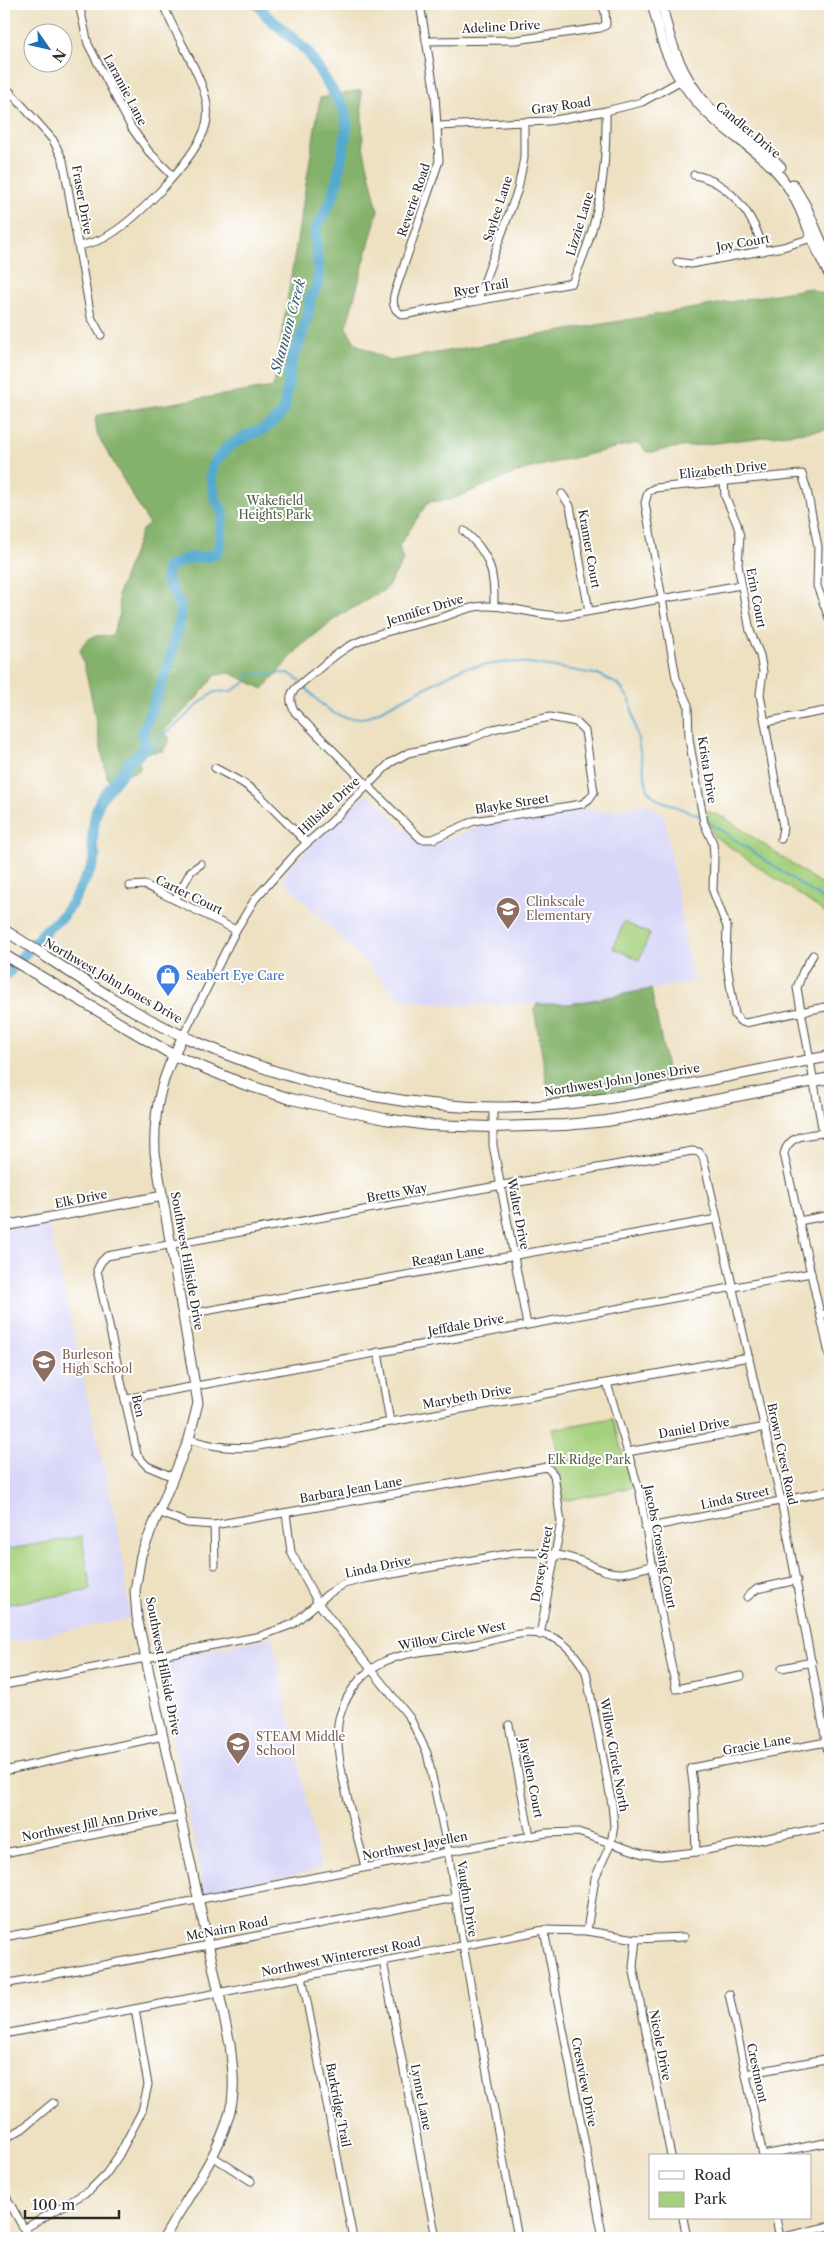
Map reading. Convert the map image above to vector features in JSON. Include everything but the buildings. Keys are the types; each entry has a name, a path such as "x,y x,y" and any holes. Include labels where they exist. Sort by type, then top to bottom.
{"main road":[{"name":"Northwest John Jones Drive","path":"4,930 114,998 183,1036 250,1063 298,1078 357,1092 429,1103 493,1107 562,1104 595,1100 830,1056"},
{"path":"4,955 173,1055 241,1082 291,1099 350,1113 428,1125 492,1127 565,1125 608,1121 830,1078"}],"street":[{"name":"Laramie Lane","path":"79,4 88,44 131,127 149,152 173,176"},
{"path":"79,246 94,243 106,237 158,196 198,144 205,129 207,116 204,91 163,4"},
{"name":"Reverie Road","path":"396,311 393,304 394,295 439,161 438,126 420,4"},
{"name":"Adeline Drive","path":"426,42 516,40 600,28 606,25 605,11 600,4"},
{"name":"Candler Drive","path":"652,4 661,40 682,77 711,109 762,148 786,174 806,206 815,237 830,276"},
{"name":"Candler Drive","path":"662,4 669,38 682,77"},
{"name":"Gray Road","path":"438,126 549,121 606,111 642,102 682,77"},
{"name":"Fraser Drive","path":"4,85 53,140 63,160 91,317 101,335"},
{"name":"Lizzie Lane","path":"572,282 596,219 604,184 607,144 606,111"},
{"name":"Saylee Lane","path":"478,299 518,188 524,158 524,122"},
{"path":"694,175 714,181 742,206 756,228 763,251"},
{"name":"Candler Drive","path":"815,237 830,262"},
{"name":"Joy Court","path":"677,262 691,264 763,251 815,237"},
{"name":"Ryer Trail","path":"396,311 403,315 572,282"},
{"name":"Elizabeth Drive","path":"648,492 655,488 802,474 818,547 817,586 830,621"},
{"name":"Erin Court","path":"724,481 725,496 740,536 738,565 741,585 750,631 760,655 763,672 760,694 783,827 781,839"},
{"name":"Krista Drive","path":"648,492 645,503 676,678 688,705 689,739 704,823 713,843 713,891 727,927 726,959 735,1015 740,1021 745,1023 800,1012"},
{"name":"Kramer Court","path":"562,494 570,506 589,611"},
{"path":"464,531 478,542 489,561 495,580 494,606"},
{"name":"Jennifer Drive","path":"289,702 293,691 343,650 361,641 469,608 494,606 553,616 741,585"},
{"name":"Blayke Street","path":"289,702 294,712 416,835 425,840 433,839 474,821 582,804 590,800"},
{"path":"765,722 830,710"},
{"name":"Hillside Drive","path":"183,1036 236,930 255,899 306,842 329,824 390,763 408,753 468,740 493,729 550,717 576,722 585,732 594,792 590,800"},
{"path":"214,768 243,783 258,794 306,842"},
{"path":"175,900 191,871 202,864"},
{"name":"Carter Court","path":"130,886 145,885 236,930"},
{"path":"813,955 797,988 814,1082 827,1132 792,1139 786,1146 784,1154 830,1358"},
{"path":"800,1012 830,1006"},
{"name":"Southwest Hillside Drive","path":"164,2238 212,2156 232,2101 233,2080 230,2044 200,1899 137,1617 136,1576 141,1555 189,1439 198,1403 155,1153 154,1123 160,1088 183,1036"},
{"name":"Walter Drive","path":"493,1107 492,1127 501,1186 527,1325"},
{"name":"Bretts Way","path":"101,1262 107,1256 171,1244 692,1151 699,1152"},
{"name":"Brown Crest Road","path":"699,1152 703,1157 766,1427 797,1580 830,1763"},
{"name":"Elk Drive","path":"4,1226 163,1196"},
{"path":"799,1221 830,1215"},
{"name":"Reagan Lane","path":"183,1315 717,1218"},
{"name":"Ben","path":"101,1262 97,1270 137,1455 147,1466 173,1478"},
{"name":"Jeffdale Drive","path":"125,1399 811,1273"},
{"path":"821,1315 830,1312"},
{"path":"378,1352 390,1422"},
{"name":"Marybeth Drive","path":"189,1439 209,1446 230,1449 253,1447 749,1357"},
{"name":"Jacobs Crossing Court","path":"607,1383 640,1494 676,1688 741,1676"},
{"name":"Daniel Drive","path":"627,1452 766,1427"},
{"name":"Barbara Jean Lane","path":"158,1512 187,1523 214,1525 544,1467 550,1469"},
{"name":"Dorsey Street","path":"540,1635 555,1554 560,1514 554,1475 550,1469"},
{"name":"Linda Street","path":"645,1528 830,1491"},
{"name":"Vaughn Drive","path":"286,1513 291,1552 318,1603 410,1718 427,1753 448,1852 463,1945 518,2238"},
{"path":"214,1525 215,1565"},
{"name":"Linda Drive","path":"4,1685 268,1634 293,1624 344,1584 364,1579 513,1553 533,1552 555,1554 606,1571 621,1573 652,1566"},
{"path":"746,1597 757,1589 797,1580"},
{"name":"Willow Circle West","path":"365,1867 336,1739 337,1726 346,1699 361,1678 385,1662 413,1654 472,1645 527,1633 540,1635"},
{"name":"Willow Circle North","path":"540,1635 549,1636 561,1642 577,1657 586,1672 612,1804 614,1826 611,1843 595,1878 587,1930"},
{"path":"782,1668 812,1662"},
{"name":"Jayellen Court","path":"509,1725 530,1836"},
{"path":"4,1771 164,1736"},
{"name":"Gracie Lane","path":"696,1852 694,1792 691,1768 826,1742"},
{"name":"Northwest Jill Ann Drive","path":"4,1853 181,1817"},
{"name":"Northwest Jayellen","path":"4,1937 365,1867 563,1831 578,1832 643,1854 661,1856 696,1852 830,1826"},
{"name":"McNairn Road","path":"4,1984 456,1898"},
{"name":"Northwest Wintercrest Road","path":"4,2034 544,1930 587,1930 636,1939 684,1937"},
{"name":"Crestview Drive","path":"544,1930 603,2238"},
{"name":"Nicole Drive","path":"636,1939 633,1967 671,2154"},
{"name":"Lynne Lane","path":"383,1961 436,2238"},
{"name":"Barkridge Trail","path":"302,1976 353,2238"},
{"name":"Crestmont","path":"730,1994 763,2154"},
{"path":"24,2229 90,2190 106,2174 119,2155 142,2111 148,2085 135,2009"},
{"path":"746,2074 830,2058"},
{"path":"4,2139 22,2129 53,2103"},
{"path":"768,2154 830,2142"},
{"path":"212,2156 251,2181"},
{"path":"4,2193 30,2238"},
{"path":"683,2220 687,2238"},
{"path":"776,2220 780,2238 830,2226"}],"shaded area":[{"name":"Clinkscale Elementary","path":"366,795 372,797 416,841 427,847 481,826 582,809 600,812 649,804 664,815 693,982 570,1004 454,1005 401,999 281,878 312,843"},
{"name":"Burleson High School","path":"48,1221 118,1530 130,1618 4,1644 4,1230"},
{"name":"STEAM Middle School","path":"272,1637 321,1869 205,1894 156,1662"}],"green space":[{"name":"Wakefield Heights Park","path":"361,90 363,146 378,211 346,328 356,344 390,361 810,288 830,295 830,429 654,452 646,452 642,445 636,443 523,470 450,500 428,502 399,546 403,561 386,589 336,618 300,647 263,689 230,673 216,675 193,702 163,732 170,738 163,751 146,753 138,763 141,766 138,771 108,780 80,651 86,642 93,637 101,635 112,636 120,614 118,594 142,530 149,524 97,434 95,418 98,415 273,387 320,98"},
{"path":"707,811 725,818 830,890 830,916 714,836 706,814"},
{"path":"624,922 650,934 639,960 613,948"},
{"path":"651,989 670,1083 550,1101 534,1009 537,1004 570,1004"},
{"name":"Elk Ridge Park","path":"612,1418 633,1487 563,1501 558,1473 552,1464 557,1450 553,1429"},
{"path":"82,1536 91,1590 4,1605 4,1550"}],"waterway":[{"name":"Shannon Creek","path":"4,977 46,930 62,917 91,869 95,857 92,844 97,808 102,797 120,776 128,762 139,754 145,745 143,731 168,667 180,619 180,606 166,579 168,567 188,558 207,557 216,553 219,547 223,513 215,498 211,477 213,464 229,446 246,436 264,429 277,419 284,409 292,358 298,347 309,311 310,299 318,283 315,231 331,201 337,182 347,127 344,109 307,51 267,16 258,4"},
{"path":"303,685 331,712 347,718 357,718 368,717 463,668 509,662 530,663 600,675 619,685 630,700 648,791 657,799 700,816"},
{"path":"142,751 152,750 158,738 175,726 203,700 215,692 232,691 246,682 246,676 252,674 289,673 300,681"},
{"path":"706,820 830,904"}],"place":[{"name":"Clinkscale Elementary","path":"508,930"},
{"name":"Seabert Eye Care","path":"168,997"},
{"name":"Burleson High School","path":"44,1383"},
{"name":"STEAM Middle School","path":"238,1765"}]}
